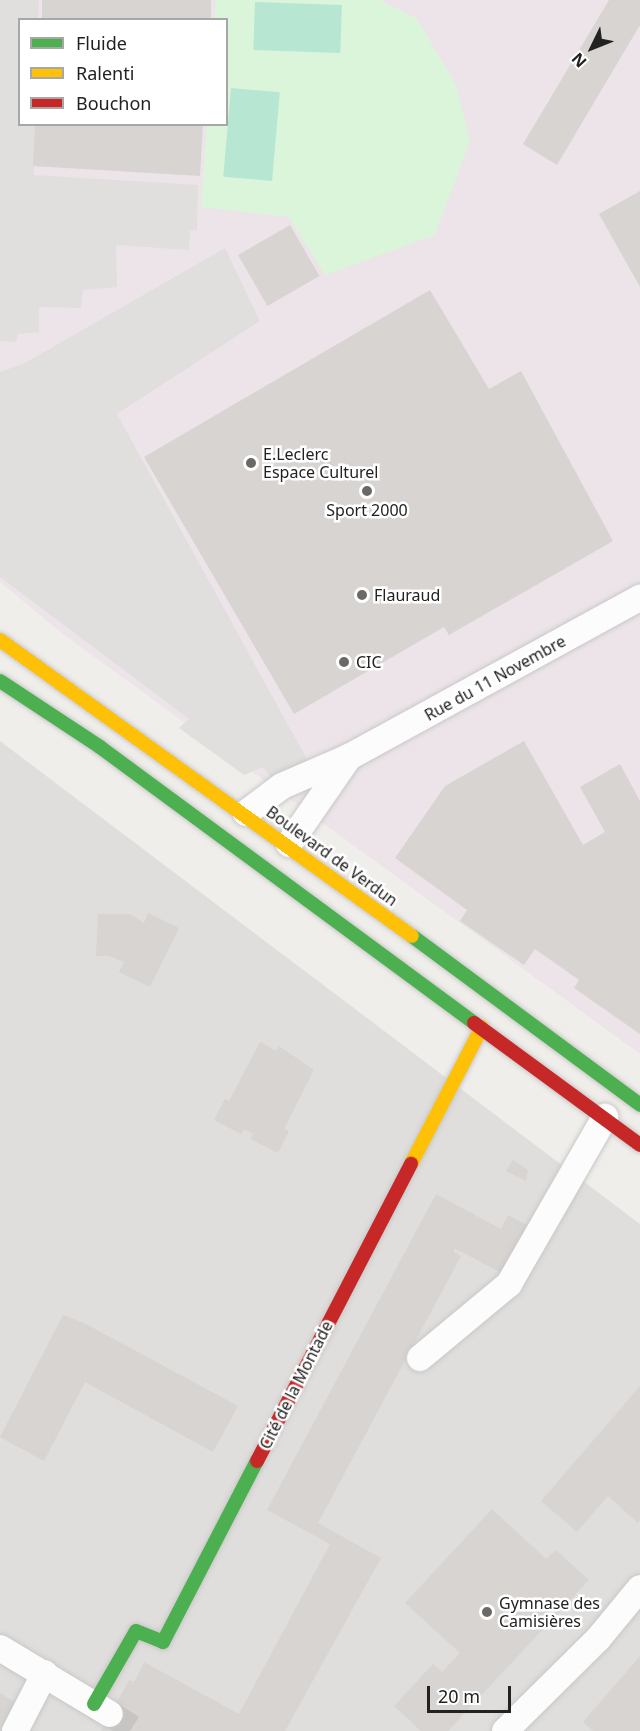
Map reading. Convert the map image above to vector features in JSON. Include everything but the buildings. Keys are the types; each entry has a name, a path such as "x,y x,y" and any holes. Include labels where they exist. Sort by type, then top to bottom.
{"main road":[{"name":"Boulevard de Verdun","path":"0,640 289,844 640,1105"},
{"path":"1,686 100,747 640,1145"},
{"path":"247,855 279,850 289,844"},
{"name":"Cité de la Montade","path":"102,1709 136,1631 163,1642 482,1027"}],"street":[{"name":"Rue du 11 Novembre","path":"246,813 282,786 349,757 640,598"},
{"name":"Rue du 11 Novembre","path":"289,844 349,757"},
{"path":"420,1358 509,1284 605,1117"},
{"path":"505,1731 598,1639 640,1588"},
{"name":"Cité de la Montade","path":"0,1648 102,1709"},
{"path":"15,1731 45,1673"}],"shaded area":[{"path":"0,0 640,0 640,1054 63,634 0,582"},
{"path":"0,0 39,0 38,18 18,18 18,126 35,126 34,175 198,185 197,230 190,231 189,250 116,245 117,287 83,290 81,308 39,307 39,332 18,334 16,342 0,341"},
{"path":"225,248 260,321 117,414 308,761 271,777 263,767 244,775 179,728 189,719 0,577 0,372 25,363"},
{"path":"0,741 640,1224 640,1731 0,1731"}],"green space":[{"path":"216,0 379,0 417,19 456,85 470,141 435,235 325,275 289,217 201,207 207,126 228,126 228,18 214,18"},
{"path":"255,2 342,5 340,53 253,50"},
{"path":"231,88 280,92 272,181 223,177"}],"tunnel":[{"path":"110,1714 137,1731"}],"traffic: fast":[{"path":"0,681 100,747 474,1023"},
{"path":"412,936 640,1105"},
{"path":"94,1704 136,1631 163,1642 257,1461"}],"traffic: slow":[{"path":"0,640 412,936"},
{"path":"411,1164 482,1027"}],"traffic: jam":[{"path":"474,1023 640,1145"},
{"path":"257,1461 411,1164"}],"place":[{"name":"E.Leclerc Espace Culturel","path":"251,463"},
{"name":"Sport 2000","path":"367,491"},
{"name":"Flauraud","path":"362,595"},
{"name":"CIC","path":"344,662"},
{"name":"Gymnase des Camisières","path":"487,1612"}]}
